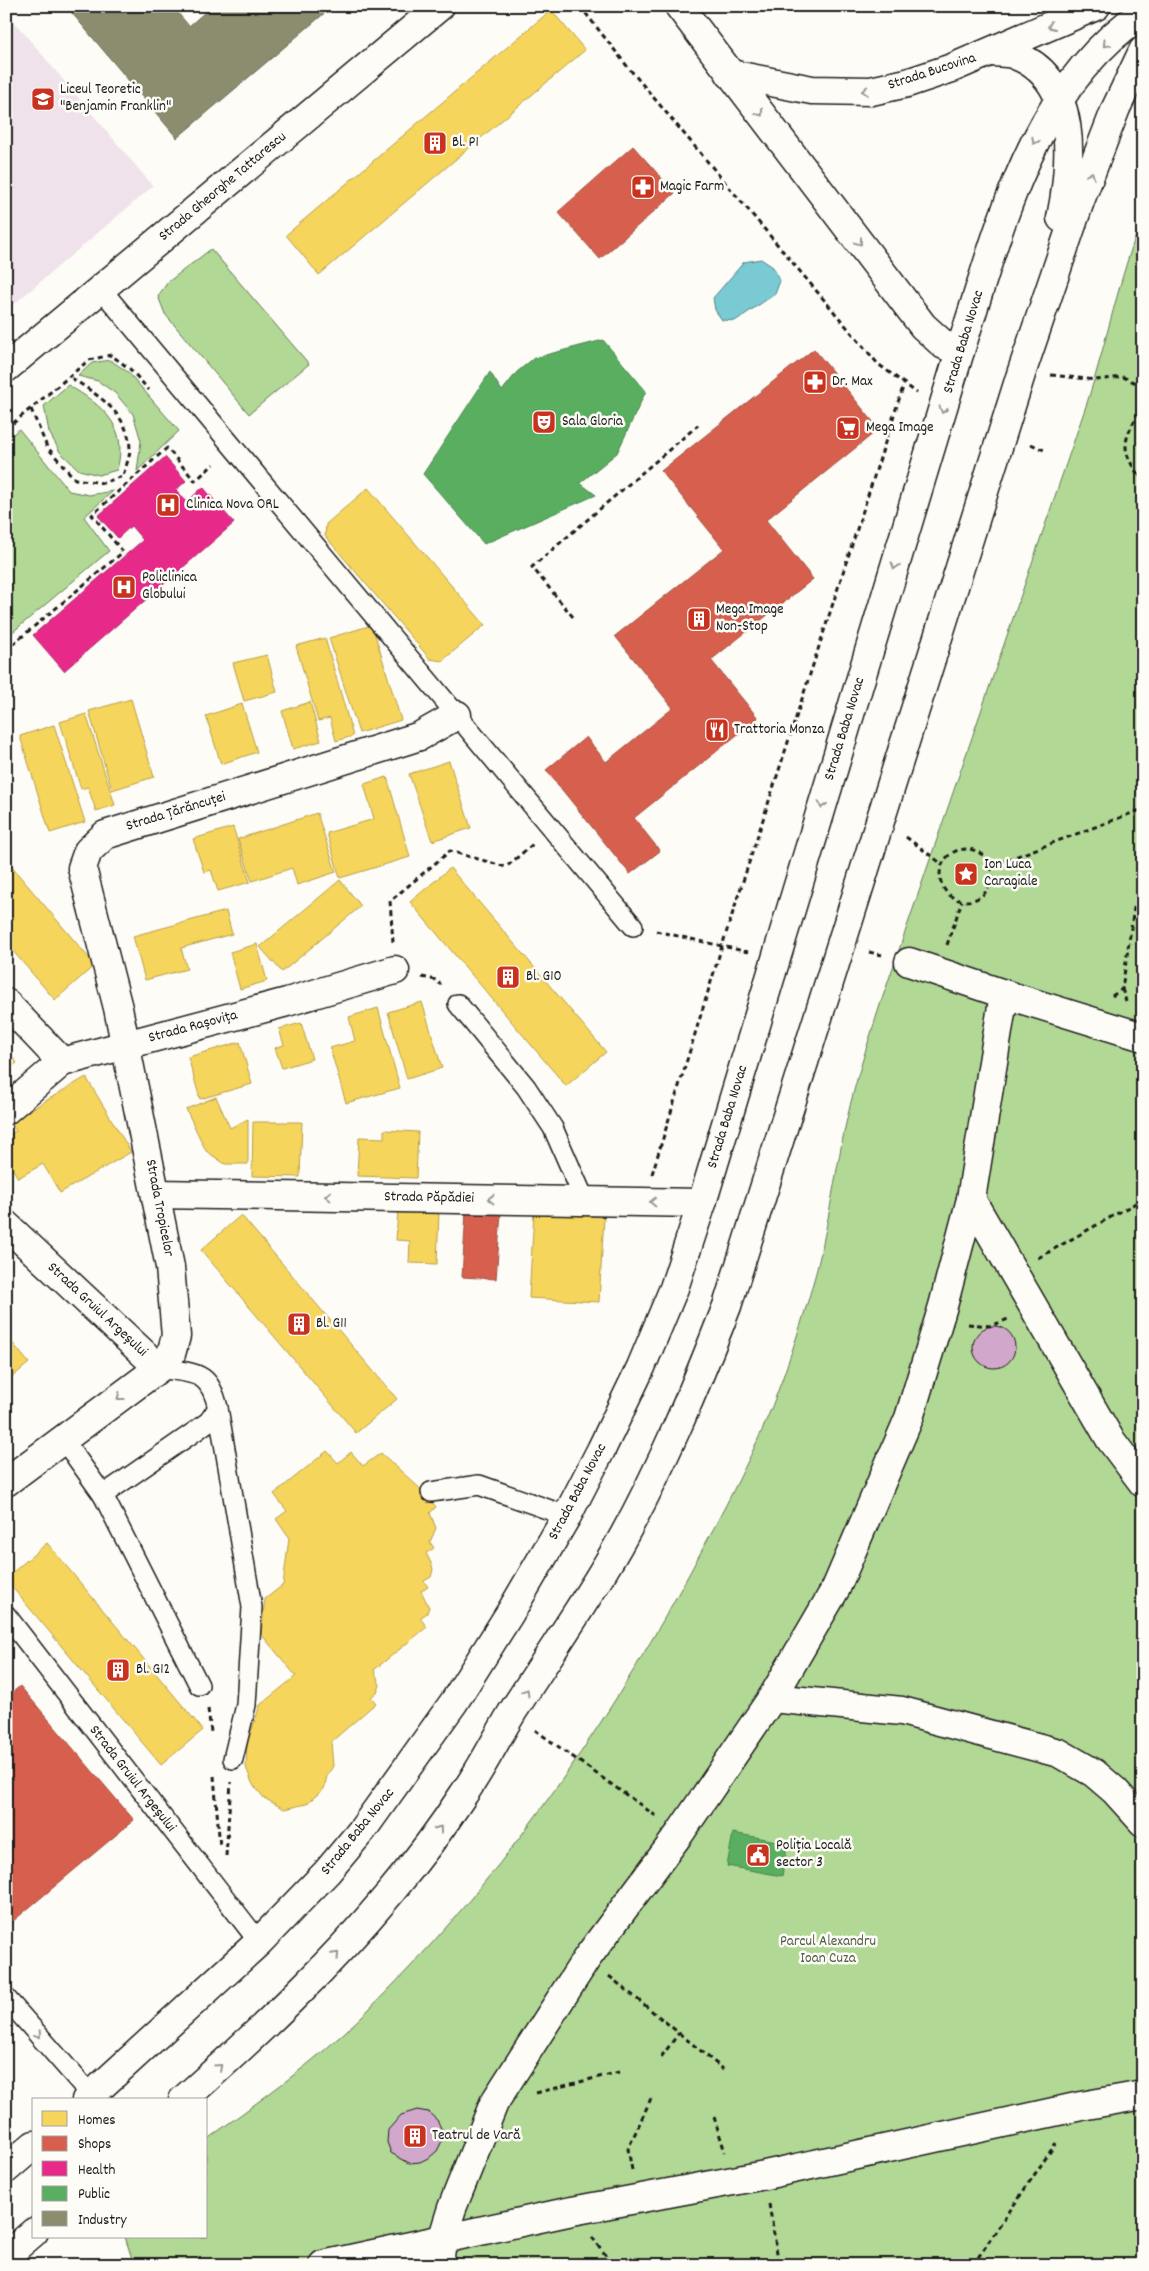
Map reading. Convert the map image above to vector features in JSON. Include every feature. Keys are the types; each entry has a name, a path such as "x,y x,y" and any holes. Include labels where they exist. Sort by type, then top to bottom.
{"street":[{"name":"Strada Gheorghe Tattarescu","path":"6,368 440,6"},
{"path":"679,6 923,326 944,345 960,351"},
{"name":"Strada Bucovina","path":"730,74 812,90 871,91 906,83 992,52 1096,6"},
{"name":"Strada Baba Novac","path":"89,2097 258,1942 327,1872 404,1773 454,1702 510,1613 567,1516 601,1450 641,1366 674,1288 702,1203 960,351 1005,213 1023,166 1060,99 1093,57 1119,31 1143,12"},
{"path":"185,2098 265,2026 311,1981 392,1892 464,1795 511,1715 618,1546 695,1389 727,1306 1022,371 1116,108 1143,51"},
{"path":"992,52 1012,54 1030,62 1042,71 1060,99 1068,146 1067,190 1051,286"},
{"name":"Strada Țărăncuței","path":"126,1045 82,868 88,851 105,835 420,736 458,715"},
{"path":"909,962 1078,1018 1143,1037"},
{"name":"Strada Rașovița","path":"6,1110 62,1062 287,1002 395,970"},
{"path":"440,2252 494,2104 587,1958 680,1833 719,1772 772,1698 836,1588 909,1418 944,1306 971,1199 1004,994"},
{"path":"6,1003 62,1062"},
{"name":"Strada Tropicelor","path":"126,1045 170,1267 176,1336 171,1354 159,1368"},
{"name":"Strada Păpădiei","path":"156,1194 702,1203"},
{"path":"971,1199 1110,1439 1143,1483"},
{"name":"Strada Gruiul Argeșului","path":"6,1225 159,1368 6,1482"},
{"path":"772,1698 902,1711 1059,1753 1094,1773 1115,1791 1143,1822"},
{"path":"323,2265 440,2252 572,2211 765,2175 1081,2106 1143,2095"},
{"path":"6,2169 32,2147"},
{"path":"6,2256 32,2234"}],"lane":[{"path":"101,289 633,926"},
{"path":"458,1004 526,1087 554,1128 585,1201"},
{"path":"159,1368 201,1375 214,1390 218,1408 252,1607 246,1705 233,1760"},
{"path":"103,1494 197,1430 209,1421 218,1408"},
{"path":"63,1439 103,1494 199,1685"},
{"path":"431,1492 478,1485 567,1516"},
{"name":"Strada Gruiul Argeșului","path":"6,1615 258,1942"},
{"path":"6,1998 89,2097"}],"path":[{"path":"580,6 634,74 878,364 942,412"},
{"path":"6,429 90,360 110,354 130,369 154,396"},
{"path":"1022,371 1096,380 1123,377 1143,386"},
{"path":"70,377 102,398 123,421 130,450 123,476"},
{"path":"643,1202 722,946 904,384"},
{"path":"1143,404 1124,446 1131,466 1143,481"},
{"path":"31,409 47,447 75,479 103,483 123,476"},
{"path":"573,617 532,567 698,425"},
{"path":"1003,433 1044,450"},
{"path":"6,650 123,552 92,515 167,448 195,482 214,464 208,458"},
{"path":"1139,477 1143,469"},
{"path":"123,476 128,483"},
{"path":"991,866 1143,809"},
{"path":"880,818 942,864"},
{"path":"458,1004 436,980 395,970 390,901 450,851 506,867 551,827"},
{"path":"972,849 987,858 991,866 991,884 986,891 971,900 962,901 948,893 943,887 940,871 942,864 955,851 972,849"},
{"path":"1078,1018 1122,989 1134,908 1143,894"},
{"path":"938,972 962,901"},
{"path":"633,926 775,959"},
{"path":"1014,1271 1143,1199"},
{"path":"944,1306 968,1324 991,1326 1012,1317 1031,1300"},
{"path":"199,1685 210,1713 212,1742"},
{"path":"511,1715 559,1746 680,1833"},
{"path":"223,1896 233,1760"},
{"path":"214,1771 220,1848"},
{"path":"587,1958 723,2069"},
{"path":"662,2057 679,2033"},
{"path":"494,2104 620,2072"},
{"path":"636,2200 628,2150 652,2096"},
{"path":"973,2265 1081,2106"},
{"path":"714,2117 723,2143 730,2182"},
{"path":"765,2175 779,2265"}],"shaded area":[{"name":"Liceul Teoretic \"Benjamin Franklin\"","path":"6,12 153,186 6,311"}],"green space":[{"name":"Parcul Alexandru Ioan Cuza","path":"1143,216 1143,2265 134,2265 125,2238 208,2238 208,2139 305,2066 343,2034 409,1968 499,1864 581,1753 618,1695 688,1576 739,1480 782,1380 801,1325 822,1248 846,1123 865,1053 1087,403"},
{"path":"211,249 309,364 249,414 165,314 158,296 168,282"},
{"path":"110,360 128,372 179,431 137,471 141,441 133,414 115,393 98,381 78,376 92,363"},
{"path":"68,385 102,410 116,429 120,455 117,470 99,475 79,470 60,452 49,432 44,406"},
{"path":"19,429 69,491 89,495 113,491 84,517 109,551 8,636 6,633 6,440"}],"water":[{"path":"761,259 773,267 780,281 775,294 735,321 722,320 715,310 713,298 744,262"}],"building: Homes":[{"name":"Bl. P1","path":"551,10 585,50 319,275 286,235"},
{"path":"368,488 485,625 442,661 430,659 325,536 326,524"},
{"path":"372,625 401,720 359,733 329,638"},
{"path":"325,638 353,736 336,741 330,718 318,721 296,646"},
{"path":"267,655 277,692 244,701 233,663"},
{"path":"131,699 154,777 112,790 89,711"},
{"path":"310,702 321,741 293,749 282,711"},
{"path":"242,704 257,752 221,764 206,716"},
{"path":"86,714 115,805 96,811 88,787 81,789 60,722"},
{"path":"54,725 85,822 50,833 20,736"},
{"path":"449,761 471,828 432,841 409,774"},
{"path":"387,777 410,857 340,878 327,833 374,819 364,784"},
{"path":"317,813 336,872 297,885 292,868 252,881 238,839"},
{"path":"233,827 250,882 218,891 211,870 204,872 193,839"},
{"path":"6,860 95,965 55,1000 6,943"},
{"name":"Bl. G10","path":"450,868 606,1052 566,1086 410,902"},
{"path":"340,880 361,906 282,972 260,947"},
{"path":"226,911 232,934 181,948 187,969 145,980 133,936"},
{"path":"257,944 267,981 240,989 230,952"},
{"path":"422,1002 442,1068 407,1079 388,1012"},
{"path":"378,1008 400,1088 346,1103 330,1048 355,1041 349,1017"},
{"path":"301,1023 312,1059 282,1068 275,1048 284,1045 279,1029"},
{"path":"240,1042 252,1084 200,1099 188,1057"},
{"path":"6,1049 17,1063 6,1071"},
{"path":"86,1077 131,1152 60,1193 43,1164 18,1178 6,1158 6,1137 16,1131 10,1122"},
{"path":"216,1097 230,1128 248,1119 248,1164 225,1164 206,1151 186,1109"},
{"path":"253,1122 302,1122 300,1177 252,1176"},
{"path":"384,1130 418,1132 416,1178 357,1176 359,1137 384,1138"},
{"path":"398,1210 439,1212 437,1264 409,1263 410,1241 396,1240"},
{"path":"534,1213 604,1217 599,1302 529,1298"},
{"name":"Bl. G11","path":"241,1215 397,1399 356,1433 201,1250"},
{"path":"6,1335 29,1363 6,1382"},
{"path":"327,1451 338,1463 351,1452 363,1466 381,1453 425,1493 436,1507 430,1513 436,1528 430,1542 434,1548 426,1553 433,1570 431,1577 424,1581 428,1587 421,1591 429,1607 427,1613 420,1618 427,1627 374,1670 380,1685 378,1691 371,1697 376,1703 331,1742 333,1766 327,1776 324,1789 306,1804 284,1809 264,1798 252,1783 246,1767 247,1744 260,1705 296,1676 261,1634 265,1599 283,1585 289,1538 276,1519 287,1511 274,1494"},
{"name":"Bl. G12","path":"47,1543 203,1730 161,1765 6,1580"}],"building: Shops":[{"path":"633,146 675,193 600,259 558,212"},
{"name":"Mega Image Non-Stop","path":"814,349 879,429 766,520 813,579 711,660 758,718 634,818 660,851 630,874 546,770 586,737 606,762 673,708 615,636 724,549 661,471"},
{"path":"466,1211 501,1213 496,1279 462,1277"},
{"path":"20,1686 134,1820 6,1927 6,1698"}],"building: Health":[{"name":"Policlinica Globului","path":"165,457 186,481 176,490 187,502 203,487 234,523 64,671 33,635 143,540 131,526 118,538 98,516"}],"building: Public":[{"name":"Sala Gloria","path":"603,340 646,391 617,453 580,483 596,495 484,544 423,474 490,372 502,391 517,372 534,358"},
{"name":"Poliția Locală sector 3","path":"733,1833 788,1843 782,1876 727,1866"}],"building: Industry":[{"path":"66,6 172,6 189,26 212,6 333,6 177,138"}],"building: Other":[{"path":"994,1326 1009,1332 1015,1347 1009,1362 994,1368 979,1362 973,1347 979,1332"},
{"name":"Teatrul de Vară","path":"417,2110 428,2112 437,2120 443,2132 442,2141 437,2151 430,2157 420,2162 409,2163 391,2153 387,2142 388,2130 401,2115"}],"place":[{"name":"Liceul Teoretic \"Benjamin Franklin\"","path":"43,99"},
{"name":"Bl. P1","path":"435,143"},
{"name":"Magic Farm","path":"643,187"},
{"name":"Dr. Max","path":"815,382"},
{"name":"Sala Gloria","path":"544,422"},
{"name":"Mega Image","path":"848,428"},
{"name":"Clinica Nova ORL","path":"168,505"},
{"name":"Policlinica Globului","path":"124,587"},
{"name":"Mega Image Non-Stop","path":"699,619"},
{"name":"Trattoria Monza","path":"717,730"},
{"name":"Ion Luca Caragiale","path":"966,874"},
{"name":"Bl. G10","path":"508,977"},
{"name":"Bl. G11","path":"299,1324"},
{"name":"Bl. G12","path":"118,1670"},
{"name":"Poliția Locală sector 3","path":"758,1855"},
{"name":"Teatrul de Vară","path":"415,2136"}]}
